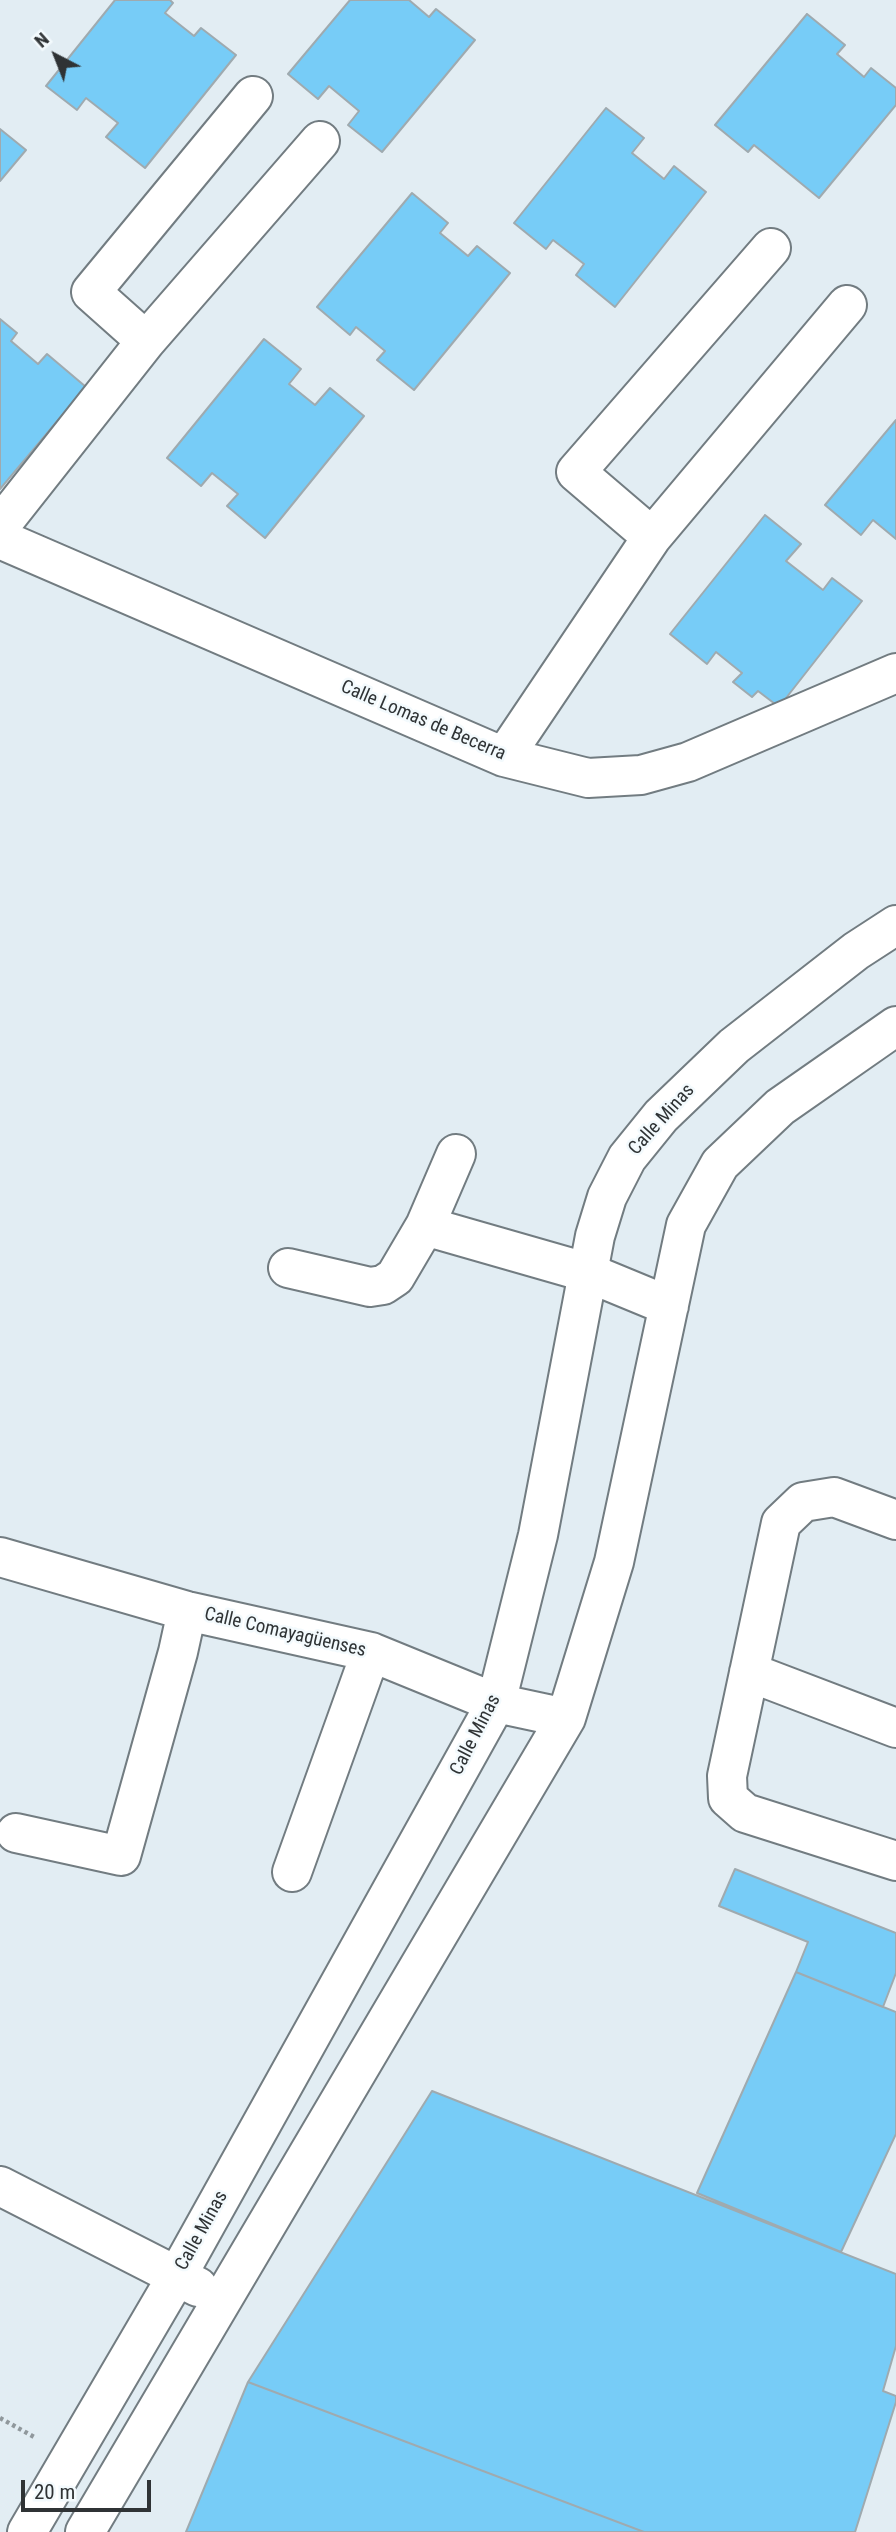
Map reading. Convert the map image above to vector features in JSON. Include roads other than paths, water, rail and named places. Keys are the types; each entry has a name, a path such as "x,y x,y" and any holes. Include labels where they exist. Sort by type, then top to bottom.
{"street":[{"path":"146,341 91,292 253,96"},
{"path":"0,526 146,341 320,141"},
{"path":"652,537 576,472 771,248"},
{"path":"504,757 652,537 847,305"},
{"name":"Calle Lomas de Becerra","path":"0,539 504,757 588,778 641,775 688,762 896,673"},
{"name":"Calle Minas","path":"27,2532 177,2276 496,1703 538,1535 595,1236 607,1197 626,1158 660,1116 734,1046 856,951 896,925"},
{"path":"85,2532 566,1718 614,1562 686,1225 720,1164 780,1107 896,1026"},
{"path":"288,1268 370,1287 383,1285 395,1277 425,1226 456,1154"},
{"path":"425,1226 589,1273 669,1306"},
{"path":"896,1520 834,1497 803,1502 781,1523 727,1776 728,1798 745,1813 896,1861"},
{"name":"Calle Comayagüenses","path":"0,1557 187,1611 371,1652 496,1703 566,1718"},
{"path":"16,1833 121,1856 187,1611"},
{"path":"292,1872 371,1652"},
{"path":"749,1672 896,1728"},
{"path":"0,2186 222,2300"}]}
